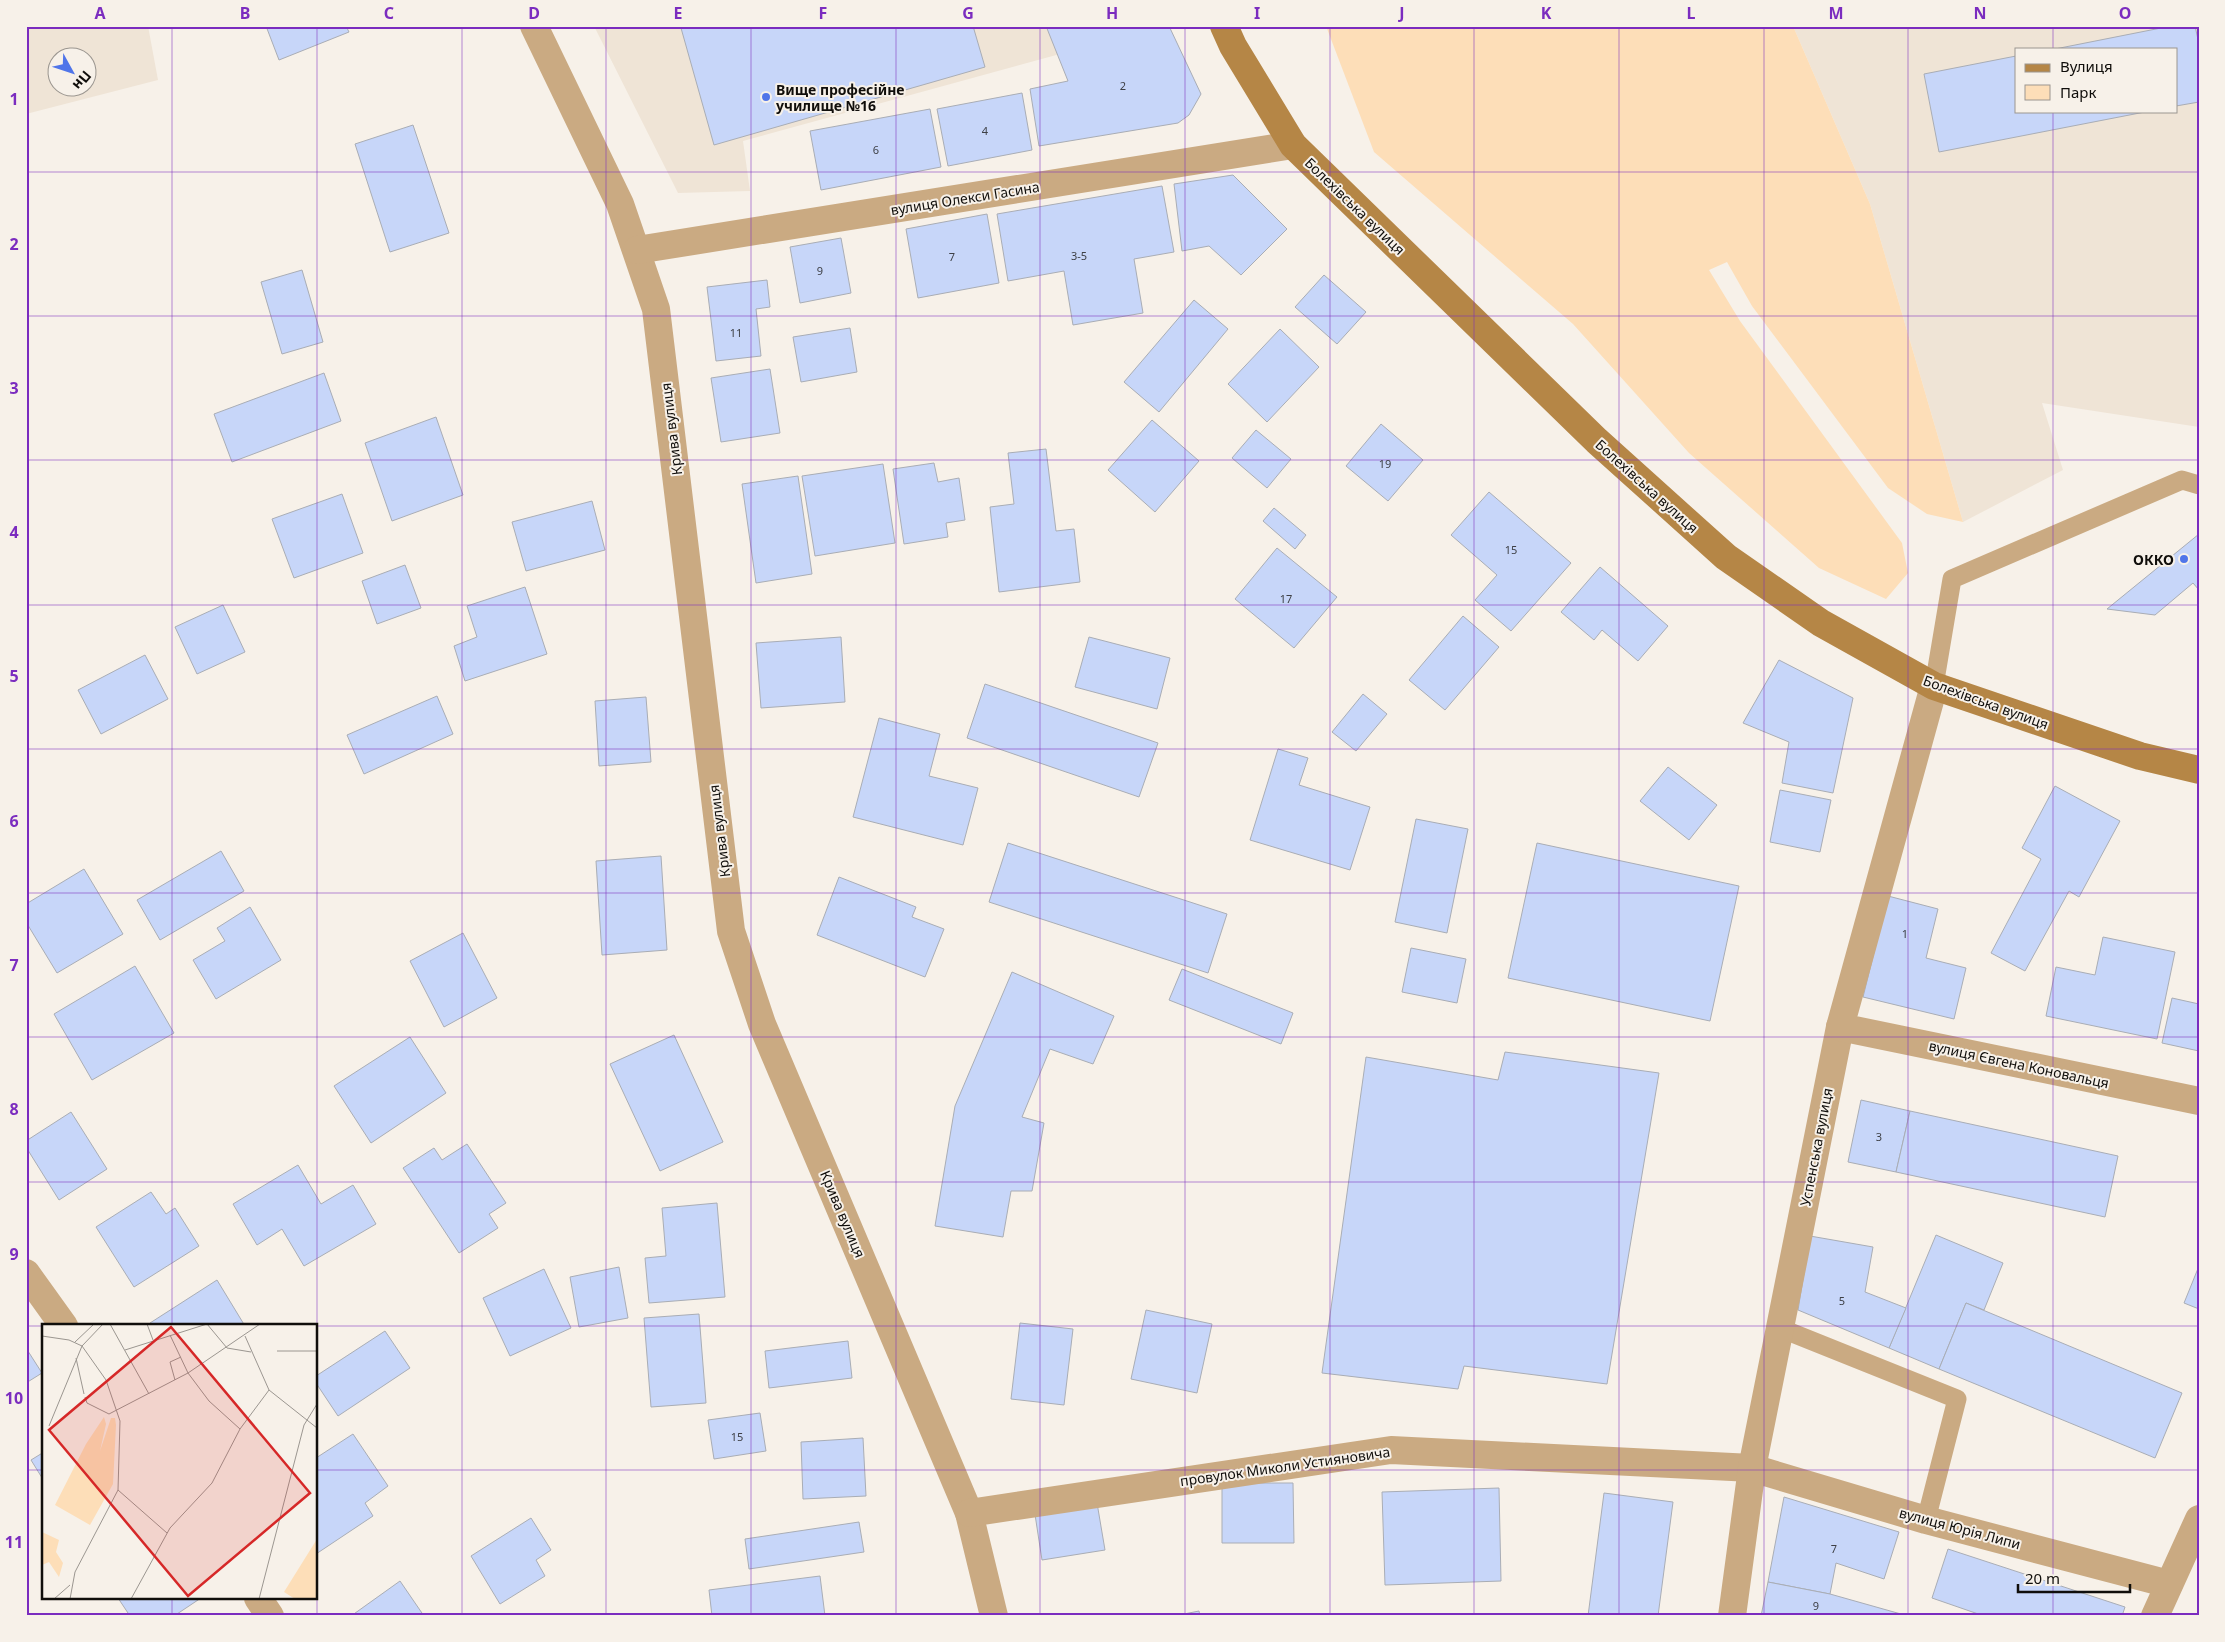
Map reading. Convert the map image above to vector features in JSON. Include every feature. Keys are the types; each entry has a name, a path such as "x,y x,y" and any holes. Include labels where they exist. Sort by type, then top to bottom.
{"main road":[{"name":"Болехівська вулиця","path":"1224,26 1233,46 1293,145 1596,441 1726,556 1821,622 1934,686 2140,756 2199,770"}],"street":[{"name":"Крива вулиця","path":"534,26 620,204 656,309 732,931 762,1024 969,1513 994,1616"},
{"name":"вулиця Олекси Гасина","path":"637,250 1293,145"},
{"name":"Успенська вулиця","path":"1732,1616 1752,1468 1840,1027 1934,686"},
{"name":"вулиця Євгена Коновальця","path":"1840,1027 2199,1101"},
{"path":"26,1274 63,1324"},
{"name":"провулок Миколи Устияновича","path":"969,1513 1391,1450 1752,1468"},
{"name":"вулиця Юрія Липи","path":"1752,1468 1926,1520 2169,1584"},
{"path":"2155,1616 2199,1519"},
{"path":"259,1600 270,1616"}],"lane":[{"path":"1934,686 1952,579 2182,480 2199,485"},
{"path":"1780,1328 1957,1399 1926,1520"}],"shaded area":[{"path":"26,26 148,26 158,80 98,95 98,48 48,48 48,98 88,98 26,114"},
{"name":"Вище професійне училище №16","path":"594,26 1050,26 1060,54 743,141 750,191 678,193"},
{"path":"1793,26 2199,26 2199,427 2042,403 2063,470 1963,522 1870,204"}],"green space":[{"path":"1326,26 1793,26 1870,204 1963,522 1927,514 1888,488 1752,306 1727,262 1709,270 1740,321 1902,543 1908,573 1886,599 1819,568 1689,453 1573,324 1374,152"}],"building":[{"path":"266,26 346,26 349,32 279,60"},
{"path":"689,26 973,26 985,67 714,145 681,28"},
{"path":"1046,26 1169,26 1201,94 1189,115 1178,123 1039,146 1030,89 1068,81"},
{"path":"2171,26 2195,26 2199,44 2199,102 2178,106 2178,48 2060,48"},
{"path":"2015,56 2015,112 2145,112 1939,152 1924,74"},
{"path":"1022,93 1032,150 948,166 937,109"},
{"path":"930,109 941,167 821,190 810,131"},
{"path":"413,125 449,233 390,252 355,144"},
{"path":"1233,175 1287,229 1241,275 1209,246 1182,251 1174,184"},
{"path":"1162,186 1174,252 1134,259 1143,313 1073,325 1064,271 1008,281 997,214"},
{"path":"987,214 999,283 918,298 906,229"},
{"path":"841,238 851,293 800,303 790,247"},
{"path":"302,270 323,342 282,354 261,282"},
{"path":"1324,275 1366,312 1337,344 1295,307"},
{"path":"767,280 770,307 756,309 761,356 716,361 707,287"},
{"path":"1194,300 1228,329 1159,412 1124,382"},
{"path":"850,328 857,372 801,382 793,337"},
{"path":"1280,329 1319,367 1267,422 1228,384"},
{"path":"770,369 780,433 721,442 711,378"},
{"path":"324,373 341,421 232,462 214,414"},
{"path":"436,417 463,495 392,521 365,443"},
{"path":"1152,420 1199,461 1155,512 1108,470"},
{"path":"1381,424 1423,460 1388,501 1346,466"},
{"path":"1256,430 1291,459 1267,488 1232,458"},
{"path":"1046,449 1056,531 1074,529 1080,582 999,592 990,507 1014,504 1008,453"},
{"path":"934,463 938,482 959,478 965,520 946,523 948,537 904,544 893,469"},
{"path":"883,464 895,543 815,556 802,476"},
{"path":"798,476 812,574 756,583 742,484"},
{"path":"1489,492 1571,563 1511,631 1475,600 1497,575 1451,535"},
{"path":"342,494 363,553 294,578 272,519"},
{"path":"592,501 605,550 526,571 512,522"},
{"path":"1274,508 1306,535 1295,549 1263,521"},
{"name":"ОККО","path":"2199,534 2199,590 2193,583 2155,615 2107,609"},
{"path":"1277,548 1337,597 1294,648 1235,599"},
{"path":"405,565 421,608 377,624 362,581"},
{"path":"1600,567 1668,626 1638,661 1602,630 1594,640 1561,612"},
{"path":"525,587 547,654 465,681 454,646 477,637 467,606"},
{"path":"223,605 245,652 197,674 175,627"},
{"path":"1463,616 1499,647 1445,710 1409,680"},
{"path":"841,637 845,702 761,708 756,643"},
{"path":"1089,637 1170,658 1157,709 1075,687"},
{"path":"145,655 168,699 101,734 78,690"},
{"path":"1779,660 1853,698 1833,793 1782,783 1789,742 1743,723"},
{"path":"985,684 1158,743 1139,797 967,738"},
{"path":"1363,694 1387,714 1356,751 1332,732"},
{"path":"437,696 453,734 364,774 347,735"},
{"path":"646,697 651,762 599,766 595,701"},
{"path":"879,718 940,734 929,776 978,788 963,845 853,817"},
{"path":"1278,749 1308,758 1299,785 1370,807 1350,870 1250,840"},
{"path":"1668,767 1717,805 1689,840 1640,801"},
{"path":"2055,786 2120,821 2079,897 2069,891 2025,971 1991,953 2041,859 2022,848"},
{"path":"1780,790 1831,800 1820,852 1770,842"},
{"path":"1416,819 1468,829 1447,933 1395,922"},
{"path":"1008,843 1227,914 1208,973 989,902"},
{"path":"1537,843 1739,886 1710,1021 1508,978"},
{"path":"221,851 244,891 160,940 137,900"},
{"path":"661,856 667,950 602,955 596,861"},
{"path":"84,869 123,934 57,973 26,922 26,904"},
{"path":"839,877 916,907 912,917 944,929 925,977 817,935"},
{"path":"1888,896 1938,909 1926,958 1966,968 1954,1019 1863,997"},
{"path":"250,907 281,960 216,999 193,960 225,941 217,928"},
{"path":"463,933 497,998 444,1027 410,961"},
{"path":"2103,937 2175,952 2157,1039 2046,1016 2056,967 2095,975"},
{"path":"1411,948 1466,959 1457,1003 1402,992"},
{"path":"135,966 174,1033 92,1080 54,1014"},
{"path":"1182,969 1293,1013 1281,1044 1169,1000"},
{"path":"1012,972 1114,1016 1093,1064 1050,1049 1022,1117 1044,1123 1032,1191 1011,1191 1003,1237 935,1226 955,1106"},
{"path":"2172,998 2199,1004 2199,1051 2162,1043"},
{"path":"674,1035 723,1142 660,1171 610,1064"},
{"path":"410,1037 446,1093 371,1143 334,1086"},
{"path":"1505,1052 1659,1073 1607,1384 1464,1366 1458,1389 1322,1373 1366,1057 1498,1080"},
{"path":"1861,1100 1910,1111 1896,1172 1848,1162"},
{"path":"1910,1111 2118,1156 2105,1217 1896,1172"},
{"path":"71,1112 107,1169 59,1200 26,1147 26,1141"},
{"path":"467,1144 506,1203 489,1214 498,1228 459,1253 403,1168 434,1148 442,1160"},
{"path":"298,1165 321,1204 353,1185 376,1224 304,1266 282,1229 257,1245 233,1204"},
{"path":"151,1192 166,1214 175,1208 199,1246 134,1287 96,1227"},
{"path":"717,1203 725,1297 649,1303 645,1258 666,1256 662,1208"},
{"path":"1936,1235 2003,1263 1984,1310 1966,1303 1939,1369 1889,1348"},
{"path":"1810,1236 1873,1247 1865,1292 1906,1308 1889,1348 1798,1310"},
{"path":"2199,1266 2199,1309 2184,1303"},
{"path":"619,1267 628,1318 579,1327 570,1277"},
{"path":"544,1269 571,1328 510,1356 483,1298"},
{"path":"217,1280 244,1324 150,1324"},
{"path":"1966,1303 2182,1393 2155,1458 1939,1369"},
{"path":"1146,1310 1212,1324 1197,1393 1131,1379"},
{"path":"699,1314 706,1403 651,1407 644,1318"},
{"path":"1020,1323 1073,1329 1064,1405 1011,1399"},
{"path":"385,1331 410,1368 338,1416 318,1386 318,1375"},
{"path":"848,1341 852,1378 769,1388 765,1351"},
{"path":"26,1348 42,1373 26,1383"},
{"path":"760,1413 766,1451 714,1459 708,1420"},
{"path":"353,1434 388,1486 365,1503 373,1516 318,1553 318,1457"},
{"path":"863,1438 866,1496 803,1499 801,1442"},
{"path":"42,1453 42,1478 31,1460"},
{"path":"1222,1483 1293,1483 1294,1543 1222,1543"},
{"path":"1499,1488 1501,1581 1385,1585 1382,1492"},
{"path":"1604,1493 1673,1502 1658,1616 1588,1616"},
{"path":"1096,1497 1105,1550 1042,1560 1034,1508"},
{"path":"1784,1497 1899,1532 1884,1579 1836,1563 1830,1594 1768,1582"},
{"path":"531,1518 551,1550 536,1560 545,1576 500,1604 471,1556"},
{"path":"859,1522 864,1552 749,1569 745,1539"},
{"path":"1948,1549 2125,1607 2122,1616 1984,1616 1932,1598"},
{"path":"820,1576 825,1616 712,1616 709,1590"},
{"path":"400,1581 424,1616 351,1616"},
{"path":"1768,1582 1830,1594 1908,1616 1761,1616"},
{"path":"119,1600 198,1600 174,1616 130,1616"},
{"path":"1199,1611 1200,1616 1174,1616"}],"place":[{"name":"Вище професійне училище №16","path":"766,97"},
{"name":"ОККО","path":"2184,559"}]}
